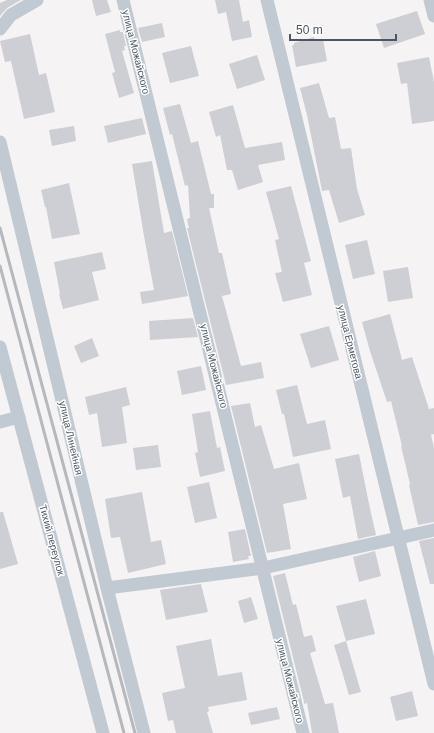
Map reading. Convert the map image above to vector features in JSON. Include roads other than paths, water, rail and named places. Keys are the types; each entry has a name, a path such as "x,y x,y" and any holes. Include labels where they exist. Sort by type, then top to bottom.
{"street":[{"path":"0,29 11,15 37,0"},
{"name":"улица Можайского","path":"123,0 303,733"},
{"name":"улица Ерметова","path":"267,0 434,684"},
{"path":"430,0 434,16"},
{"name":"улица Линейная","path":"0,142 107,588 144,733"},
{"name":"Тихий переулок","path":"0,347 103,733"},
{"path":"0,422 19,417"},
{"path":"107,588 263,568 434,530"}],"railway":[{"path":"0,228 135,733"},
{"path":"0,266 124,733"}]}
